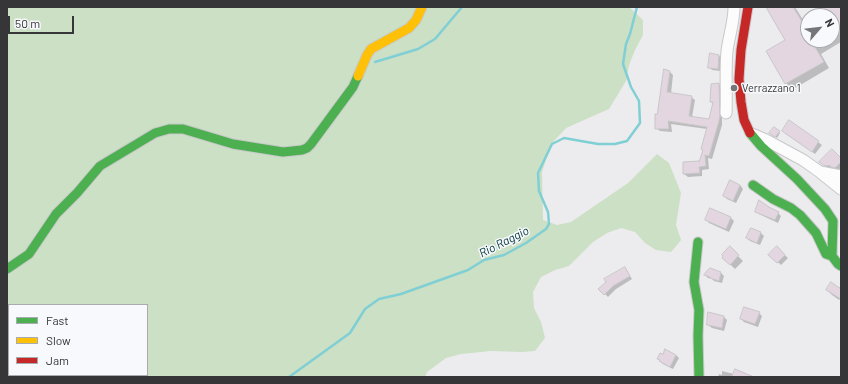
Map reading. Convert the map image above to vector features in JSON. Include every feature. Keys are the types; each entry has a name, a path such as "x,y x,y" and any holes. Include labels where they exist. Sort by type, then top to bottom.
{"street":[{"path":"7,269 29,254 56,214 77,193 100,166 155,133 169,129 184,129 233,144 283,152 293,152 307,148 353,87 370,49 409,28 416,20 422,7"},
{"path":"726,113 726,72 734,7"},
{"path":"748,7 741,50 739,79 744,120 750,133 761,146 797,179 825,209 833,221 832,256"},
{"path":"750,133 803,160 841,188"},
{"path":"820,172 841,176"},
{"path":"753,185 800,215 816,234 826,254 832,256 841,266"},
{"path":"698,242 694,282 699,310 699,377"}],"green space":[{"path":"7,7 629,7 643,20 643,35 629,65 626,81 609,109 566,128 554,141 542,172 543,220 557,225 571,222 628,183 657,154 669,163 681,193 676,225 681,240 671,252 656,250 645,243 635,232 621,228 607,233 593,242 569,266 555,270 541,277 533,292 534,308 541,322 545,338 535,351 491,351 461,354 446,358 427,372 425,377 7,377"}],"building":[{"path":"771,7 793,7 800,18 800,48 816,48 824,62 785,84 766,51 785,40 767,9"},
{"path":"841,7 841,32 840,8 819,8"},
{"path":"710,53 719,55 718,69 708,68"},
{"path":"664,69 670,71 667,92 692,96 689,116 709,119 713,102 710,102 711,84 719,83 719,121 709,156 705,155 706,166 699,167 700,173 683,174 683,162 699,162 703,150 701,149 707,127 668,121 669,129 655,129 655,114 657,114"},
{"path":"789,120 819,141 812,152 782,131"},
{"path":"774,127 780,131 775,137 769,133"},
{"path":"832,149 841,158 841,162 835,168 829,165 823,165 819,162"},
{"path":"730,180 740,185 733,201 723,196"},
{"path":"759,200 779,212 775,220 755,212"},
{"path":"710,208 731,217 726,229 705,220"},
{"path":"751,228 761,232 757,243 746,238"},
{"path":"730,246 739,255 730,265 722,258 722,255"},
{"path":"777,246 785,255 777,263 768,255"},
{"path":"625,267 630,276 613,286 604,295 598,289 606,282 604,279"},
{"path":"710,268 721,272 719,281 704,275"},
{"path":"831,282 841,289 841,299 826,290"},
{"path":"744,307 760,312 755,324 740,319"},
{"path":"708,312 724,316 722,328 707,325"},
{"path":"665,349 676,355 670,367 657,359 660,353 663,354"},
{"path":"735,369 754,377 732,377"}],"waterway":[{"path":"375,62 418,49 435,39 462,7"},
{"name":"Rio Raggio","path":"289,377 350,333 365,309 379,299 401,294 468,270 484,260 504,255 526,243 546,229 549,224 548,212 539,191 538,173 552,144 564,138 598,144 615,144 627,141 640,123 639,101 631,87 623,64 626,44 637,7"}],"traffic: fast":[{"path":"7,269 29,254 56,214 77,193 100,166 155,133 169,129 183,129 233,144 283,152 302,150 311,144 353,87 358,76"},
{"path":"750,133 761,146 797,179 825,209 833,221 832,256 841,266"},
{"path":"753,185 800,215 816,233 826,254 832,256"},
{"path":"698,242 694,282 699,310 699,377"}],"traffic: slow":[{"path":"358,76 371,49 409,28 416,20 422,7"}],"traffic: jam":[{"path":"748,7 741,50 739,79 744,120 750,133"}],"place":[{"name":"Verrazzano 1","path":"734,88"}]}
